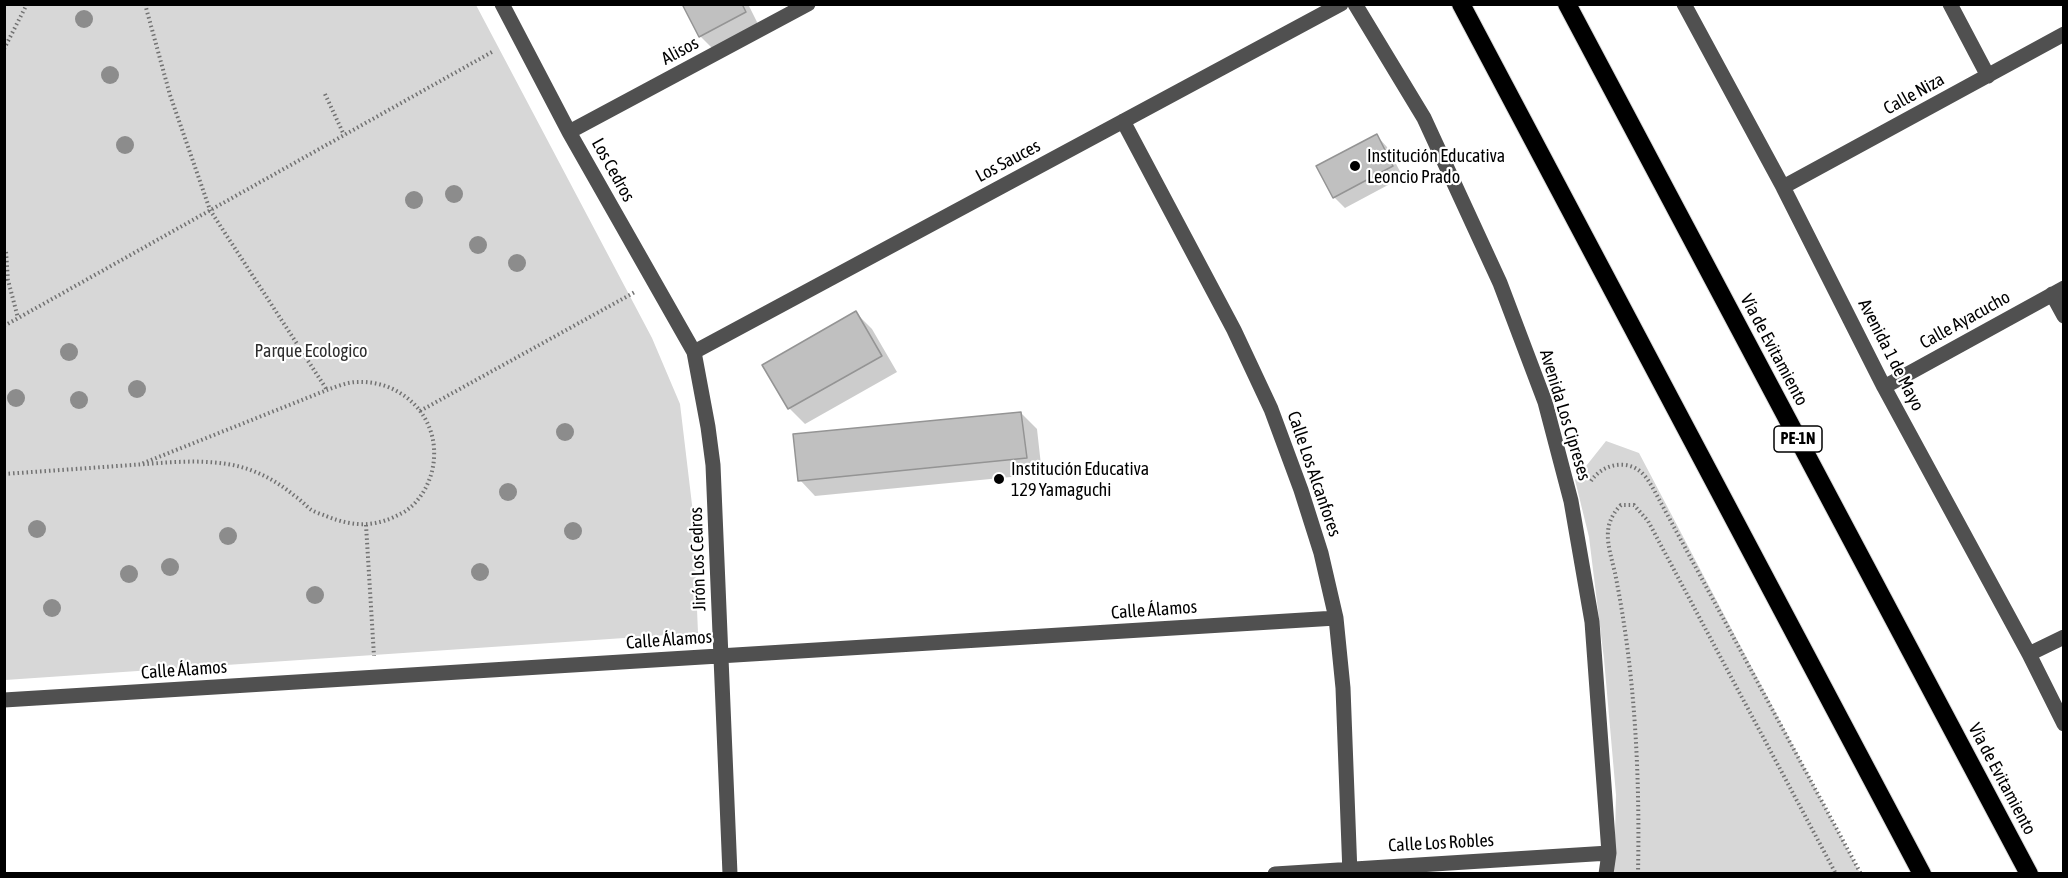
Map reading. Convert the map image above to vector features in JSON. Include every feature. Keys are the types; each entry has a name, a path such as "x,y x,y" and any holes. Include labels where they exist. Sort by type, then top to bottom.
{"highway":[{"path":"1461,4 1922,873"},
{"name":"Vía de Evitamiento","path":"1567,4 2029,873"}],"street":[{"name":"Los Cedros","path":"502,4 569,132 694,352"},
{"name":"Alisos","path":"569,132 808,4"},
{"name":"Los Sauces","path":"694,352 1341,4"},
{"name":"Avenida Los Cipreses","path":"1355,4 1424,118 1500,282 1545,402 1570,501 1592,622 1609,853 1606,873"},
{"name":"Avenida 1 de Mayo","path":"1684,4 1783,187 1884,387 2029,654 2064,724"},
{"path":"1950,4 1988,76"},
{"name":"Calle Niza","path":"1783,187 2064,34"},
{"name":"Calle Los Alcanfores","path":"1124,121 1234,330 1270,409 1301,490 1321,553 1336,618 1343,688 1350,871"},
{"path":"2058,291 2064,316"},
{"name":"Calle Ayacucho","path":"1884,387 2058,291"},
{"name":"Jirón Los Cedros","path":"694,352 713,465 730,873"},
{"name":"Calle Álamos","path":"4,700 1336,618"},
{"path":"2029,654 2064,636"},
{"name":"Calle Los Robles","path":"1275,873 1350,871 1609,853"}],"path":[{"path":"4,49 27,4"},
{"path":"145,4 170,95 210,210 327,390"},
{"path":"4,326 492,52"},
{"path":"325,94 344,135"},
{"path":"6,252 8,280 18,318"},
{"path":"420,411 654,282"},
{"path":"4,474 141,464 182,461 229,464 268,476 296,496 310,510 342,522 366,525 389,520 409,509 424,492 433,471 435,447 429,425 420,411 399,391 378,382 354,381 141,464"},
{"path":"1587,486 1597,472 1618,463 1642,473 1654,490 1861,873"},
{"path":"1638,873 1640,804 1635,725 1624,618 1606,532 1612,514 1621,505 1634,505 1648,521 1836,873"},
{"path":"366,525 375,677"}],"green space":[{"name":"Parque Ecologico","path":"5,4 476,5 652,338 680,404 693,513 698,633 5,680"},
{"path":"1606,441 1639,453 1860,873 1614,873 1616,795 1604,659 1589,537 1575,480"}],"building":[{"path":"682,4 742,4 746,12 699,37"},
{"name":"Institución Educativa Leoncio Prado","path":"1377,134 1393,166 1333,198 1316,166"},
{"path":"856,311 882,356 788,409 762,365"},
{"path":"1021,412 1027,458 798,481 793,434"}],"place":[{"name":"Institución Educativa Leoncio Prado","path":"1355,166"},
{"name":"Institución Educativa 129 Yamaguchi","path":"999,479"}]}
